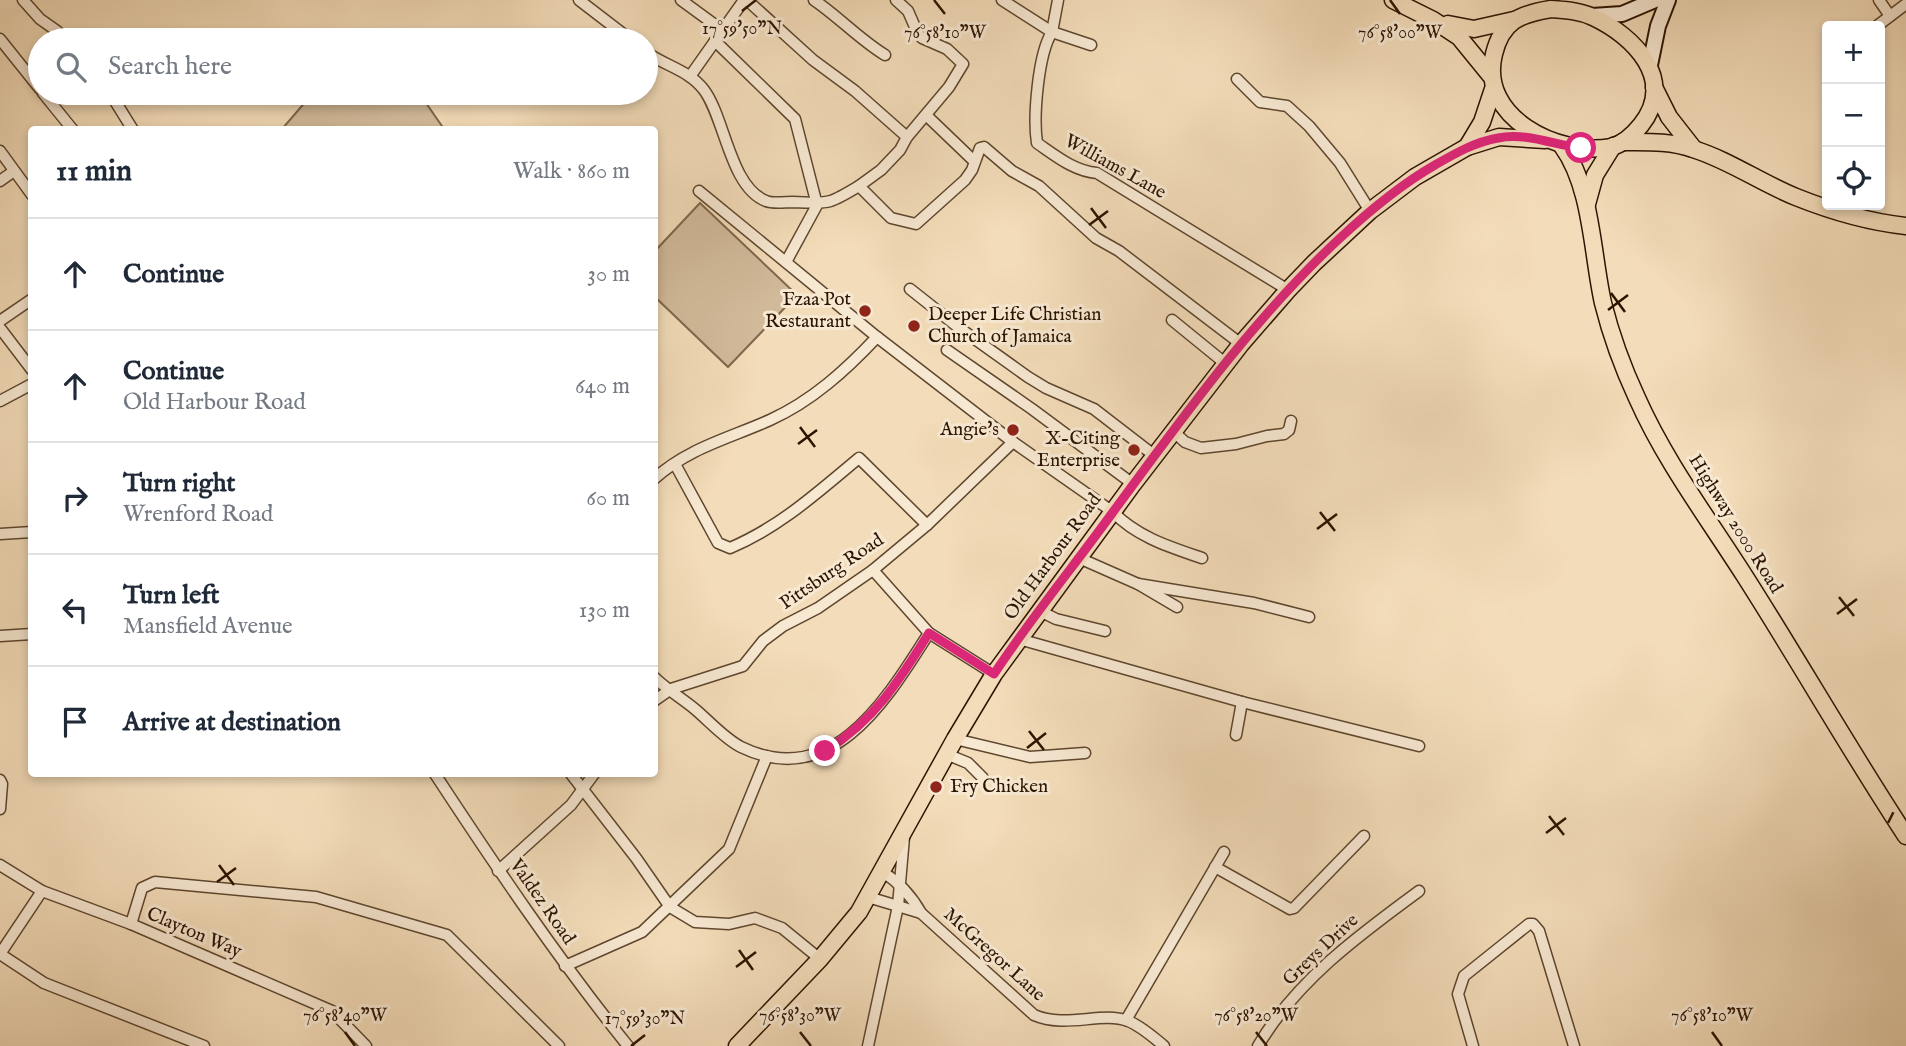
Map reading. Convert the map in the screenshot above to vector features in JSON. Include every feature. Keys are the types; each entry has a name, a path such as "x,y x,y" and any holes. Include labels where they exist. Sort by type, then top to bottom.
{"main road":[{"path":"1393,0 1433,20 1466,44 1506,108 1545,139 1562,146 1592,148 1656,142 1694,149 1796,197 1840,212 1886,224 1906,226"},
{"path":"1592,16 1622,14 1655,0"},
{"path":"1668,0 1658,26 1650,65 1654,87 1669,117 1694,149"},
{"path":"1433,20 1466,29 1483,28 1529,13 1552,9 1578,12 1592,16 1618,31 1650,65"},
{"path":"1467,147 1482,122 1492,82 1495,48 1501,34 1514,20"},
{"path":"1618,144 1647,116 1654,87"},
{"name":"Old Harbour Road","path":"737,1046 848,927 883,872 946,754 994,674 1133,484 1241,344 1288,290 1370,211 1415,177 1467,147 1509,136 1545,139"},
{"name":"Highway 2000 Road","path":"1587,209 1595,174 1618,144"},
{"name":"Highway 2000 Road","path":"1562,146 1576,170 1587,209 1604,304 1637,399 1695,501 1906,836"}],"street":[{"path":"23,0 40,19 54,28"},
{"path":"579,0 615,28"},
{"path":"681,0 722,30"},
{"path":"691,75 746,0 813,60 855,91 907,137"},
{"path":"814,0 841,19 866,44 885,55"},
{"path":"658,60 691,75 713,104 728,151 751,191 767,201 817,205 832,202 881,170 900,150 962,64 947,49 922,38 908,11 896,0"},
{"path":"1002,0 1052,32 1091,45"},
{"path":"1052,32 1058,0"},
{"path":"1879,0 1890,16"},
{"path":"1884,21 1906,4"},
{"name":"Williams Lane","path":"1052,32 1044,48 1040,75 1035,121 1037,143 1083,172 1097,173 1288,290"},
{"path":"0,39 28,74"},
{"path":"716,41 795,119 817,205 786,262"},
{"path":"1237,79 1260,102 1287,106 1300,117 1340,163 1370,211"},
{"path":"53,105 70,126"},
{"path":"117,105 131,126"},
{"path":"926,115 974,161"},
{"path":"859,186 891,218 916,224 965,180 980,148 984,148 1012,171 1039,186 1096,238 1119,251 1241,344"},
{"path":"0,151 28,190"},
{"path":"0,181 14,171"},
{"path":"699,191 877,337 1013,442 1113,512 1124,523 1162,545 1202,558"},
{"path":"910,289 1028,377 1045,388 1094,409 1155,456"},
{"path":"0,321 28,302"},
{"path":"1172,320 1226,364"},
{"path":"0,328 28,365"},
{"path":"658,476 695,450 772,419 809,398 845,371 877,337"},
{"path":"947,349 1032,408 1133,484"},
{"path":"0,401 28,386"},
{"path":"1174,432 1185,442 1201,448 1284,434 1289,430 1292,421"},
{"name":"Pittsburg Road","path":"658,698 671,689 743,667 763,641 783,626 818,608 873,570 927,525 1013,442"},
{"path":"675,464 718,542 730,548 759,536 859,458 927,525"},
{"path":"0,534 28,532"},
{"path":"1079,558 1138,584 1177,607"},
{"path":"873,570 929,633 994,674"},
{"path":"1138,584 1254,603 1309,617"},
{"path":"1040,611 1056,619 1105,631"},
{"path":"658,680 740,747 767,756 795,759 825,751 850,736 892,691 929,633"},
{"path":"0,636 28,634"},
{"path":"1019,639 1242,702 1419,746"},
{"path":"1236,735 1242,702"},
{"path":"955,739 1030,757 1085,753"},
{"path":"946,754 968,763 983,778"},
{"path":"565,966 642,932 729,849 767,756"},
{"name":"Valdez Road","path":"437,777 498,871 565,966 628,1046"},
{"path":"573,777 670,907 695,922 729,924 755,918 782,928 820,959"},
{"path":"498,871 556,820 592,777"},
{"path":"0,780 0,809"},
{"path":"867,1046 898,906 905,831"},
{"path":"1215,867 1290,909 1364,836"},
{"path":"1164,1046 1139,1026 1126,1020 1224,852"},
{"name":"Clayton Way","path":"0,865 42,891 131,924 332,1011 366,1046"},
{"path":"883,872 901,884"},
{"path":"131,924 142,888 155,882 316,897 447,935 559,1046"},
{"name":"McGregor Lane","path":"901,884 921,913 1034,1015 1045,1020 1058,1021 1126,1020"},
{"path":"42,891 0,954 44,983 204,1046"},
{"name":"Greys Drive","path":"1258,1046 1310,979 1362,933 1419,891"},
{"name":"McGregor Lane","path":"868,897 921,913"},
{"path":"1473,1046 1458,994 1459,986 1464,976 1529,924 1533,924 1539,931 1574,1046"}],"shaded area":[{"path":"303,105 427,105 442,126 285,126"},
{"path":"700,203 797,295 728,367 658,300 658,248"}],"railway":[{"path":"1888,823 1897,805"}],"place":[{"name":"Fzaa Pot Restaurant","path":"865,311"},
{"name":"Deeper Life Christian Church of Jamaica","path":"914,326"},
{"name":"Angie's","path":"1013,430"},
{"name":"X-Citing Enterprise","path":"1134,450"},
{"name":"Fry Chicken","path":"936,787"}],"route":[{"path":"825,751 850,736 873,714 892,691 929,633 994,674 1133,484 1241,344 1314,263 1370,211 1415,177 1467,147 1499,137 1545,139 1562,146 1581,148"}]}
